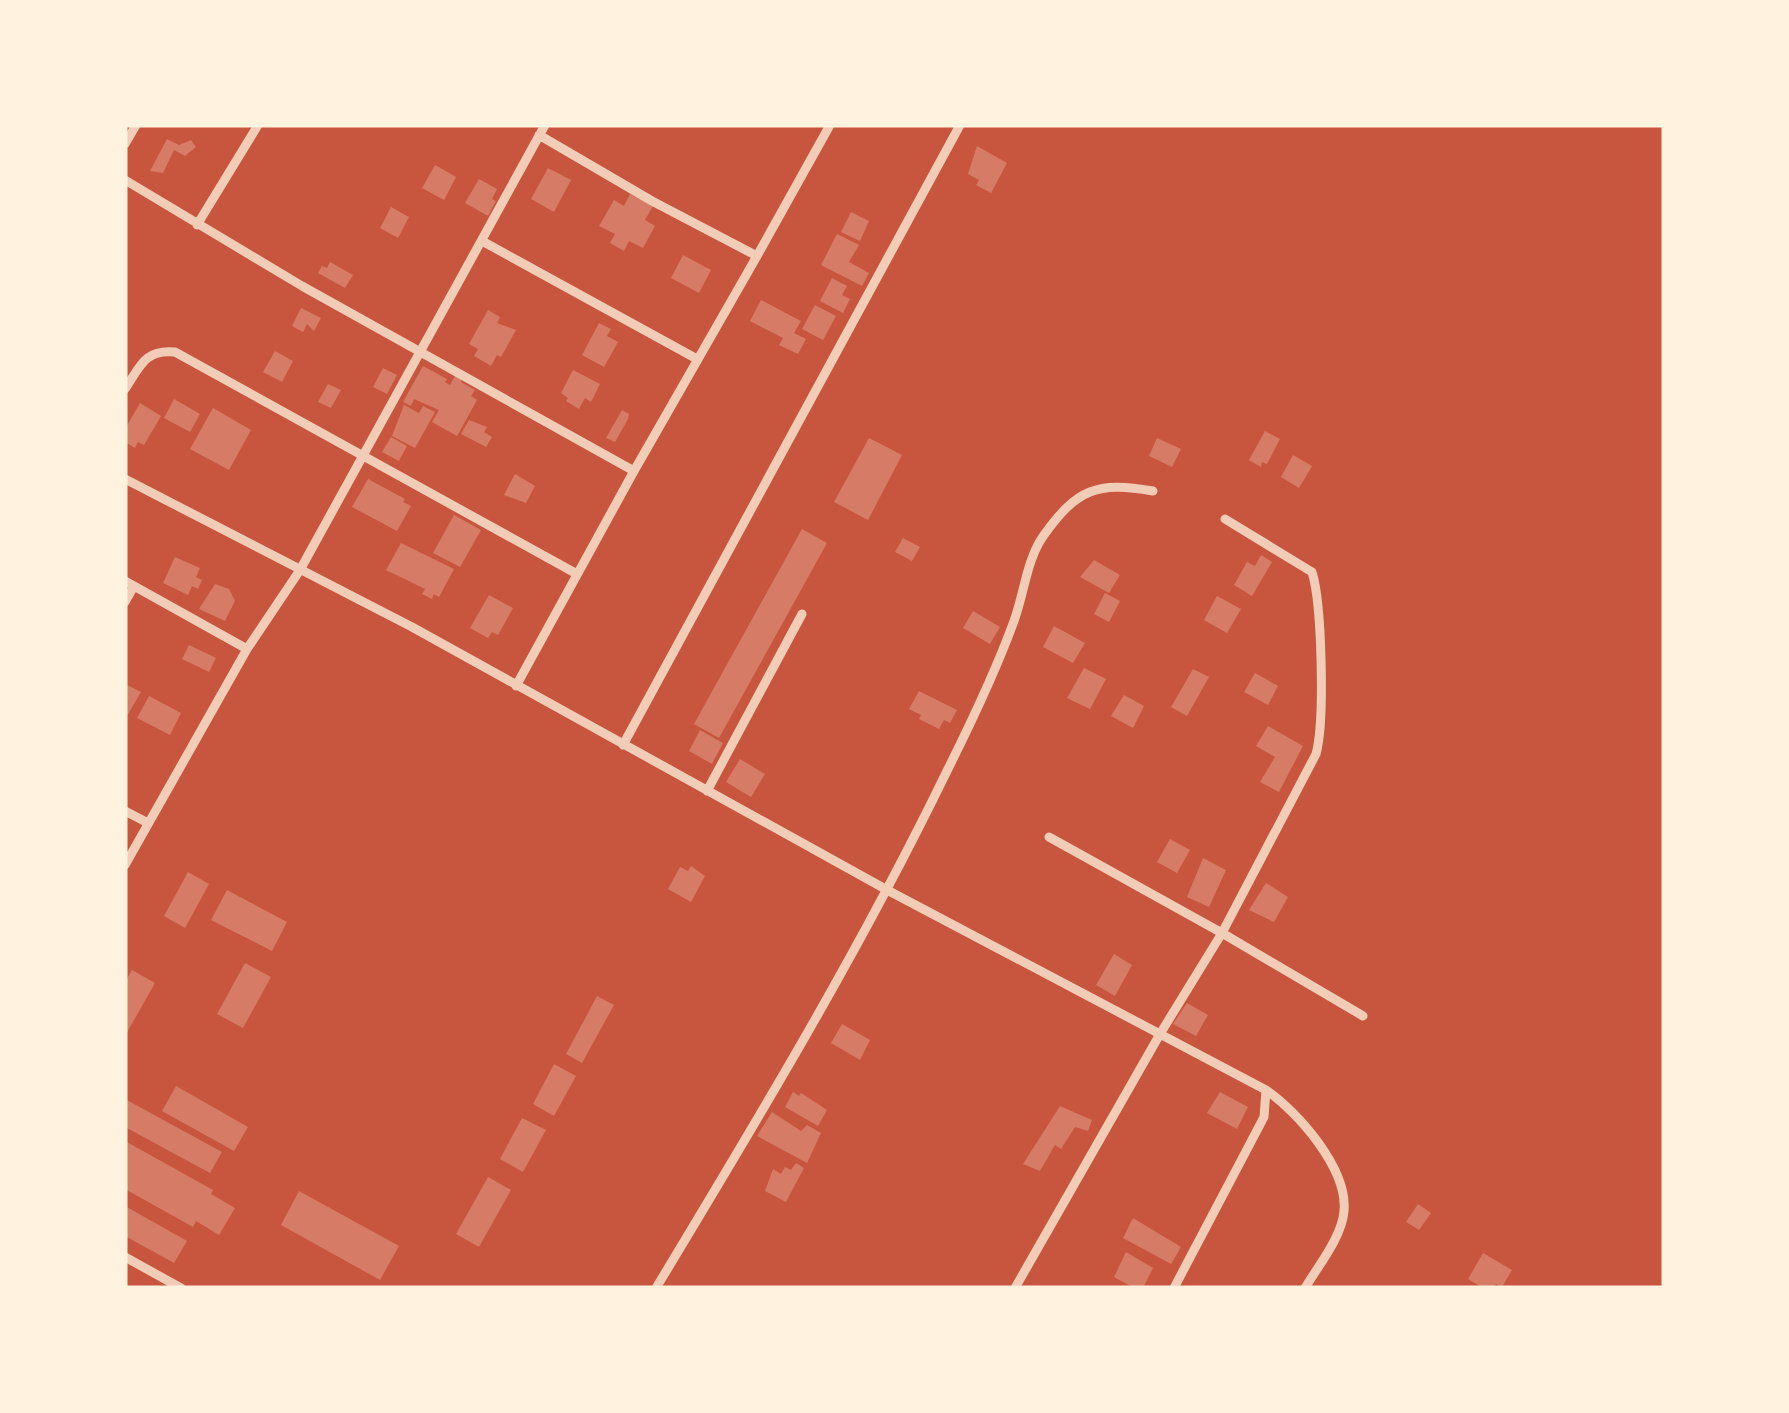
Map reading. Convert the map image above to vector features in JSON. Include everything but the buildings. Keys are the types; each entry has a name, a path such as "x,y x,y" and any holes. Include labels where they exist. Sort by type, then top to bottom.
{"street":[{"path":"125,144 136,125"},
{"path":"197,225 258,125"},
{"path":"125,864 247,649 300,570 545,125"},
{"path":"516,686 830,125"},
{"path":"623,745 960,125"},
{"path":"539,136 757,256"},
{"path":"125,180 197,225 634,471"},
{"path":"482,241 697,359"},
{"path":"125,390 150,354 158,350 175,352 577,574"},
{"path":"125,479 412,627 889,891 1266,1090 1298,1114 1311,1130 1344,1202 1342,1220 1305,1288"},
{"path":"656,1288 889,891 981,701 1042,538 1090,490 1108,486 1153,492"},
{"path":"1030,1288 1017,1285 1222,932 1316,754 1322,712 1312,572 1225,519"},
{"path":"125,602 130,583 247,649"},
{"path":"707,791 802,614"},
{"path":"125,811 148,823"},
{"path":"1049,838 1222,932 1363,1016"},
{"path":"1174,1288 1264,1117 1266,1090"},
{"path":"125,1258 181,1288"}]}
